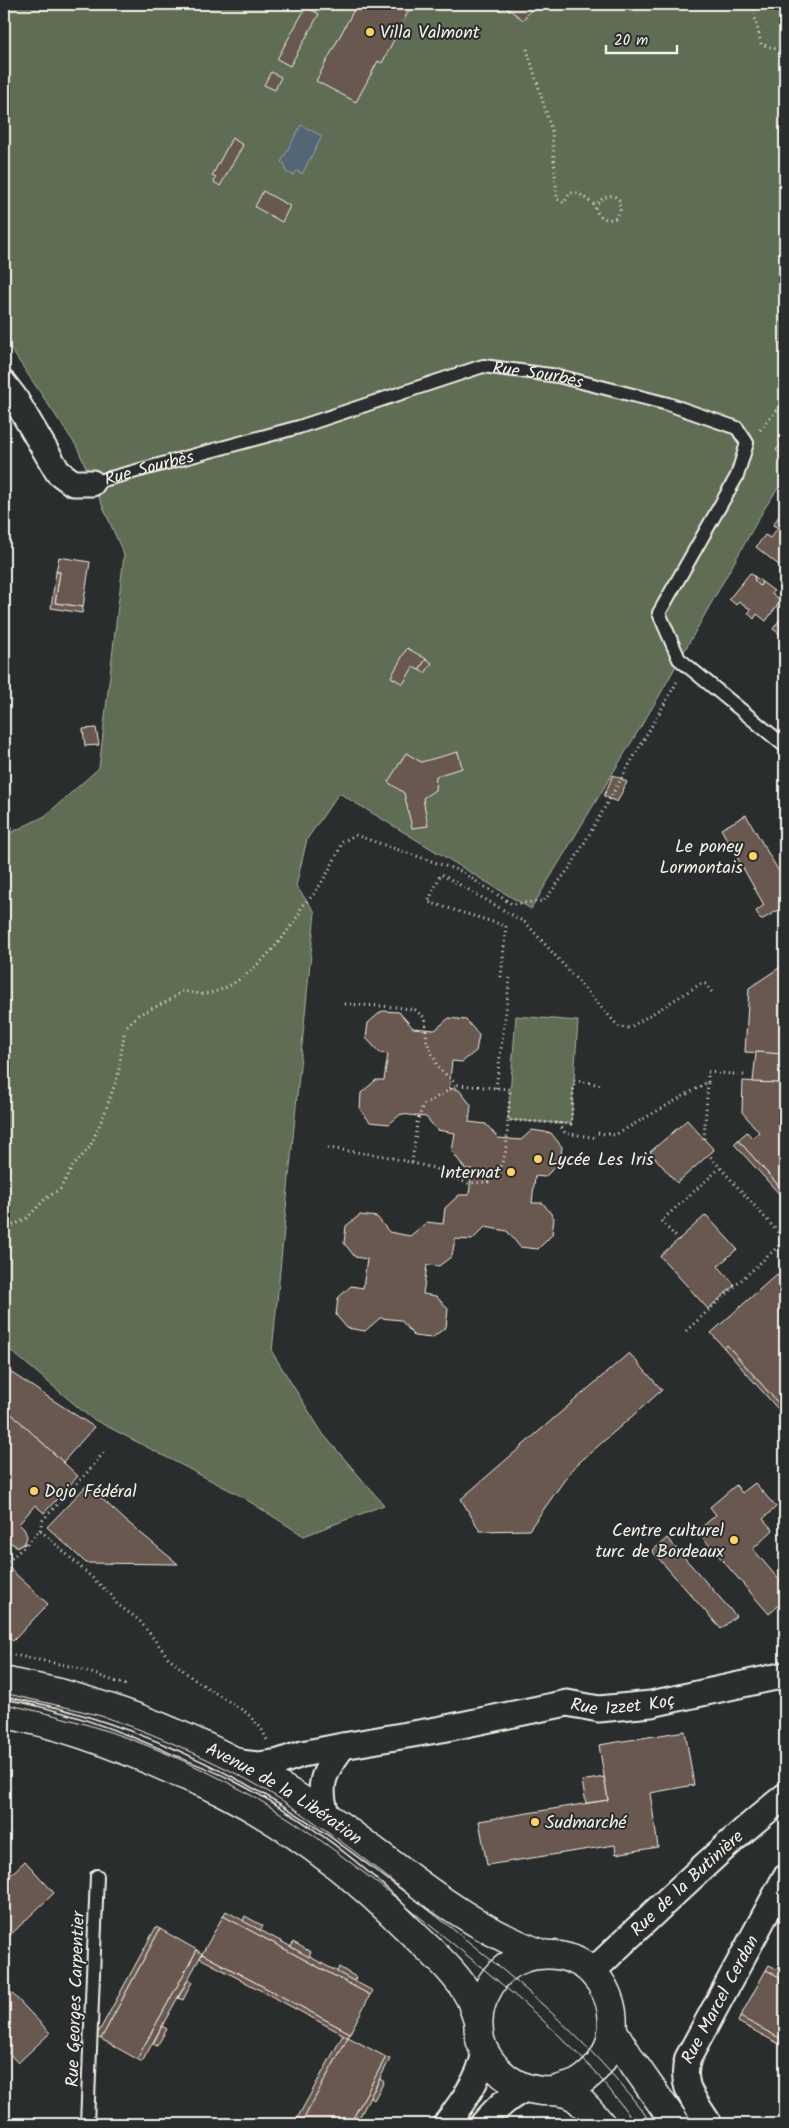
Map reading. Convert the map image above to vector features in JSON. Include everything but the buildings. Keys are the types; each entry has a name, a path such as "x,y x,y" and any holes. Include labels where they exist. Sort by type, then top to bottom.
{"street":[{"name":"Rue Sourbès","path":"4,384 14,397 58,472 73,483 92,483"},
{"name":"Rue Izzet Koç","path":"240,1763 258,1765 279,1762 302,1754 442,1729 567,1703 599,1709 651,1704 785,1675"},
{"name":"Avenue de la Libération","path":"4,1681 61,1694 146,1720 196,1740 240,1763 327,1816 405,1875 468,1917 504,1938 542,1954"},
{"name":"Avenue de la Libération","path":"4,1714 94,1738 134,1753 224,1792 268,1818 342,1870 385,1906 460,1984 470,1998 478,2020"},
{"path":"327,1816 321,1788 323,1777 328,1766 343,1746"},
{"name":"Rue de la Butinière","path":"592,1972 670,1896 749,1825 785,1796"},
{"name":"Rue Marcel Cerdan","path":"708,2124 686,2084 684,2072 688,2058 785,1878"},
{"path":"542,1954 560,1956 578,1962 592,1972 606,1990 613,2010 613,2031 609,2048 594,2071 577,2084 556,2090 542,2091 511,2081 496,2069 485,2054 478,2020 483,1998 494,1979 513,1963 527,1957 542,1954"},
{"path":"613,2031 676,2124"},
{"path":"446,2124 475,2082 482,2068 485,2054"},
{"path":"483,2124 501,2103 514,2094 528,2088"},
{"path":"556,2090 574,2097 585,2105 601,2124"}],"lane":[{"name":"Rue Sourbès","path":"92,483 299,427 483,366 558,376 668,404 738,428 747,443"},
{"path":"747,443 737,476 659,613 680,659 785,746"},
{"name":"Rue Georges Carpentier","path":"87,2124 97,1876"}],"path":[{"path":"752,4 761,44 785,52"},
{"path":"527,49 552,132 557,199 564,203 570,193 574,192 595,205 598,214 608,219 616,218 620,210 619,200 613,195 603,198 595,205"},
{"path":"747,443 785,400"},
{"path":"4,1230 27,1218 45,1199 60,1189 73,1166 90,1148 118,1074 125,1028 138,1015 168,1001 183,991 202,994 222,990 245,976 264,958 298,916 302,906 313,895 338,854 342,842 355,835 460,871 512,904 544,901 571,866 677,681 689,667"},
{"path":"501,977 506,926 428,902 441,874 526,923 619,1027 629,1028 702,983 706,984 713,994"},
{"path":"496,1088 510,978"},
{"path":"345,1004 416,1010 426,1018 427,1042 438,1068 458,1085"},
{"path":"704,1139 708,1072 744,1075"},
{"path":"508,1120 571,1124 574,1080 602,1085"},
{"path":"598,1133 615,1135 708,1082"},
{"path":"328,1148 434,1168 452,1178 468,1183 488,1182 501,1168 506,1151 510,1089 458,1085 423,1105 417,1123 412,1163"},
{"path":"559,1123 565,1133 597,1138"},
{"path":"686,1331 785,1240 709,1155"},
{"path":"679,1240 661,1221 720,1168"},
{"path":"4,1565 40,1530 42,1521 95,1464 105,1450"},
{"path":"40,1530 111,1594 116,1604 139,1620 168,1657 192,1678 247,1713 262,1728 268,1742"}],"green space":[{"path":"4,4 785,4 785,478 764,509 658,698 531,909 339,793 307,839 296,886 315,912 272,1352 323,1434 384,1505 304,1536 239,1495 91,1418 4,1345 4,836 45,816 99,768 124,555 77,447 4,339"},
{"path":"516,1016 578,1021 571,1124 508,1120"}],"water":[{"path":"301,125 322,136 302,174 297,171 293,175 286,172 285,164 281,162"}],"tram line":[{"path":"4,1693 101,1716 151,1734 233,1772 283,1801 354,1851 515,1980 574,2034 602,2063 652,2124"},
{"path":"4,1704 74,1721 143,1744 177,1758 243,1791 296,1823 380,1886 521,2001 595,2072 636,2124"}],"railway":[{"path":"4,812 11,830"}],"place":[{"name":"Villa Valmont","path":"370,32"},
{"name":"Le poney Lormontais","path":"753,856"},
{"name":"Lycée Les Iris","path":"538,1159"},
{"name":"Internat","path":"511,1172"},
{"name":"Dojo Fédéral","path":"34,1491"},
{"name":"Centre culturel turc de Bordeaux","path":"734,1540"},
{"name":"Sudmarché","path":"535,1822"}]}
